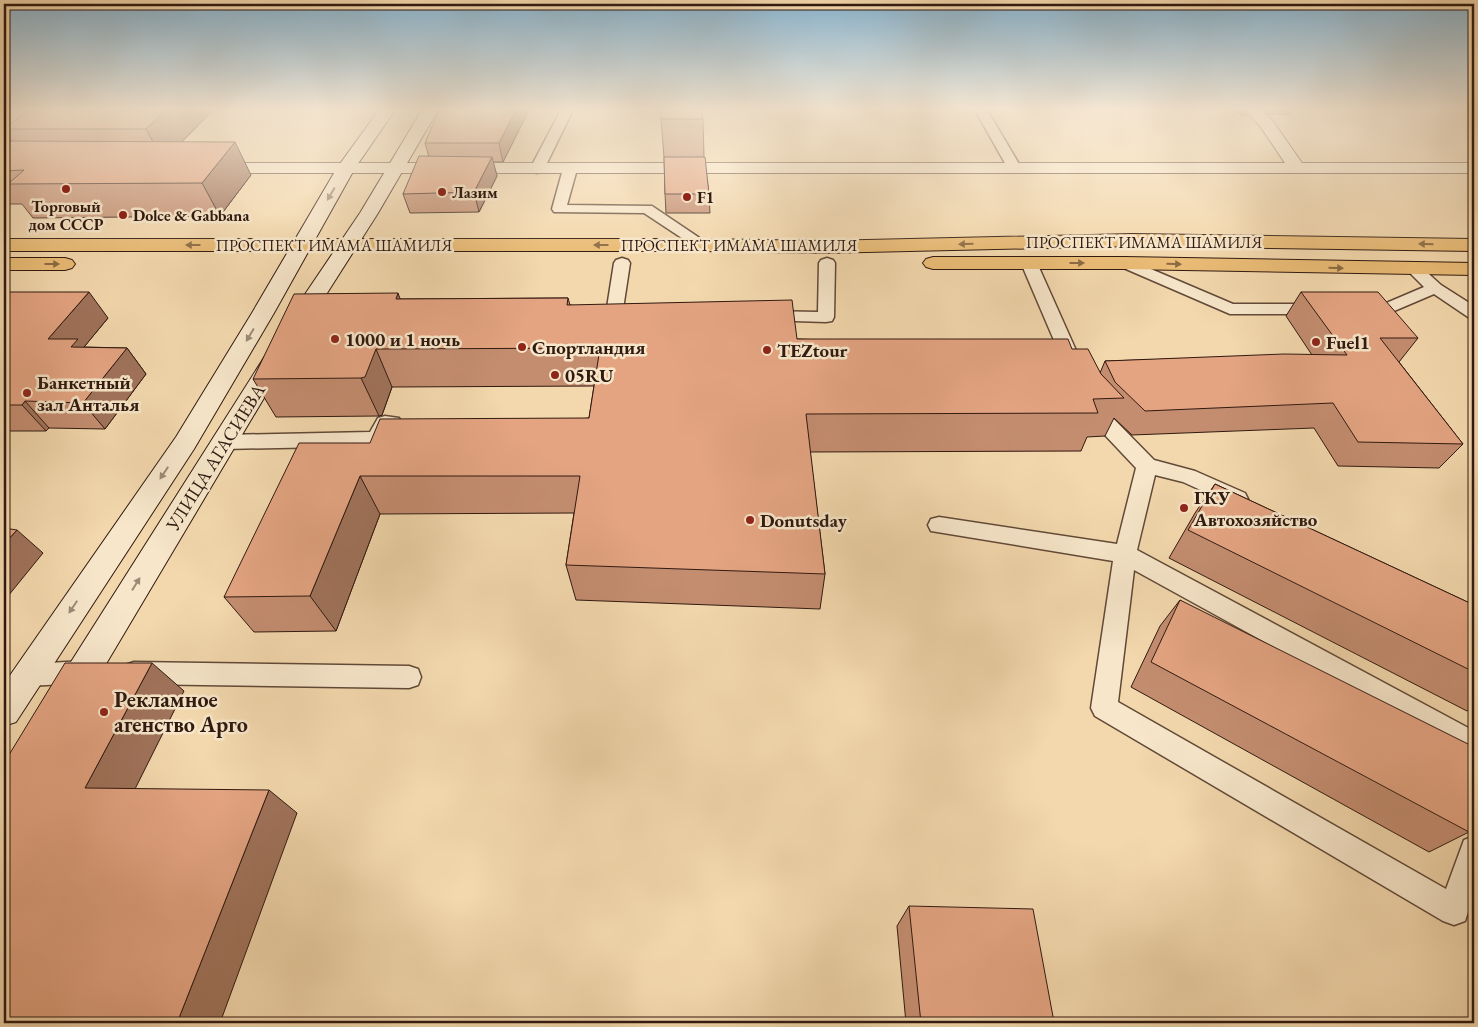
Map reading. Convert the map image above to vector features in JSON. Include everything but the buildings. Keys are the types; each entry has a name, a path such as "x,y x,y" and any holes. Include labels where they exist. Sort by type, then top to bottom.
{"main road":[{"name":"ПРОСПЕКТ ИМАМА ШАМИЛЯ","path":"4,245 297,253 702,245 823,247 1132,240 1474,245"},
{"name":"ПРОСПЕКТ ИМАМА ШАМИЛЯ","path":"4,264 297,253"},
{"name":"ПРОСПЕКТ ИМАМА ШАМИЛЯ","path":"341,253 622,263 1125,263 1474,269"}],"street":[{"name":"УЛИЦА АГАСИЕВА","path":"4,711 185,443 353,158"},
{"name":"УЛИЦА АГАСИЕВА","path":"58,714 224,442 402,158"},
{"path":"1290,158 1297,168"},
{"path":"190,168 1474,168"}],"lane":[{"path":"537,169 543,158"},
{"path":"1009,158 1015,169"},
{"path":"570,168 559,209 647,209 702,245"},
{"path":"622,263 614,314 653,314"},
{"path":"749,316 826,318 827,263"},
{"path":"1029,263 1094,411 1147,466 1188,476 1251,505"},
{"path":"1125,263 1230,309 1387,308 1435,288"},
{"path":"1414,269 1435,288 1474,313"},
{"path":"224,442 376,439 385,423 414,423"},
{"path":"1147,466 1125,554 1104,708 1454,910 1474,850"},
{"path":"939,525 1125,554 1474,745"},
{"path":"27,675 82,672 409,677"}],"place":[{"name":"Торговый дом СССР","path":"66,189"},
{"name":"Лазим","path":"442,192"},
{"name":"F1","path":"687,197"},
{"name":"Dolce & Gabbana","path":"123,215"},
{"name":"1000 и 1 ночь","path":"335,339"},
{"name":"Fuel1","path":"1316,342"},
{"name":"Спортландия","path":"522,347"},
{"name":"TEZtour","path":"767,350"},
{"name":"05RU","path":"555,375"},
{"name":"Банкетный зал Анталья","path":"27,393"},
{"name":"ГКУ Автохозяйство","path":"1184,508"},
{"name":"Donutsday","path":"750,520"},
{"name":"Рекламное агенство Арго","path":"104,712"}]}
